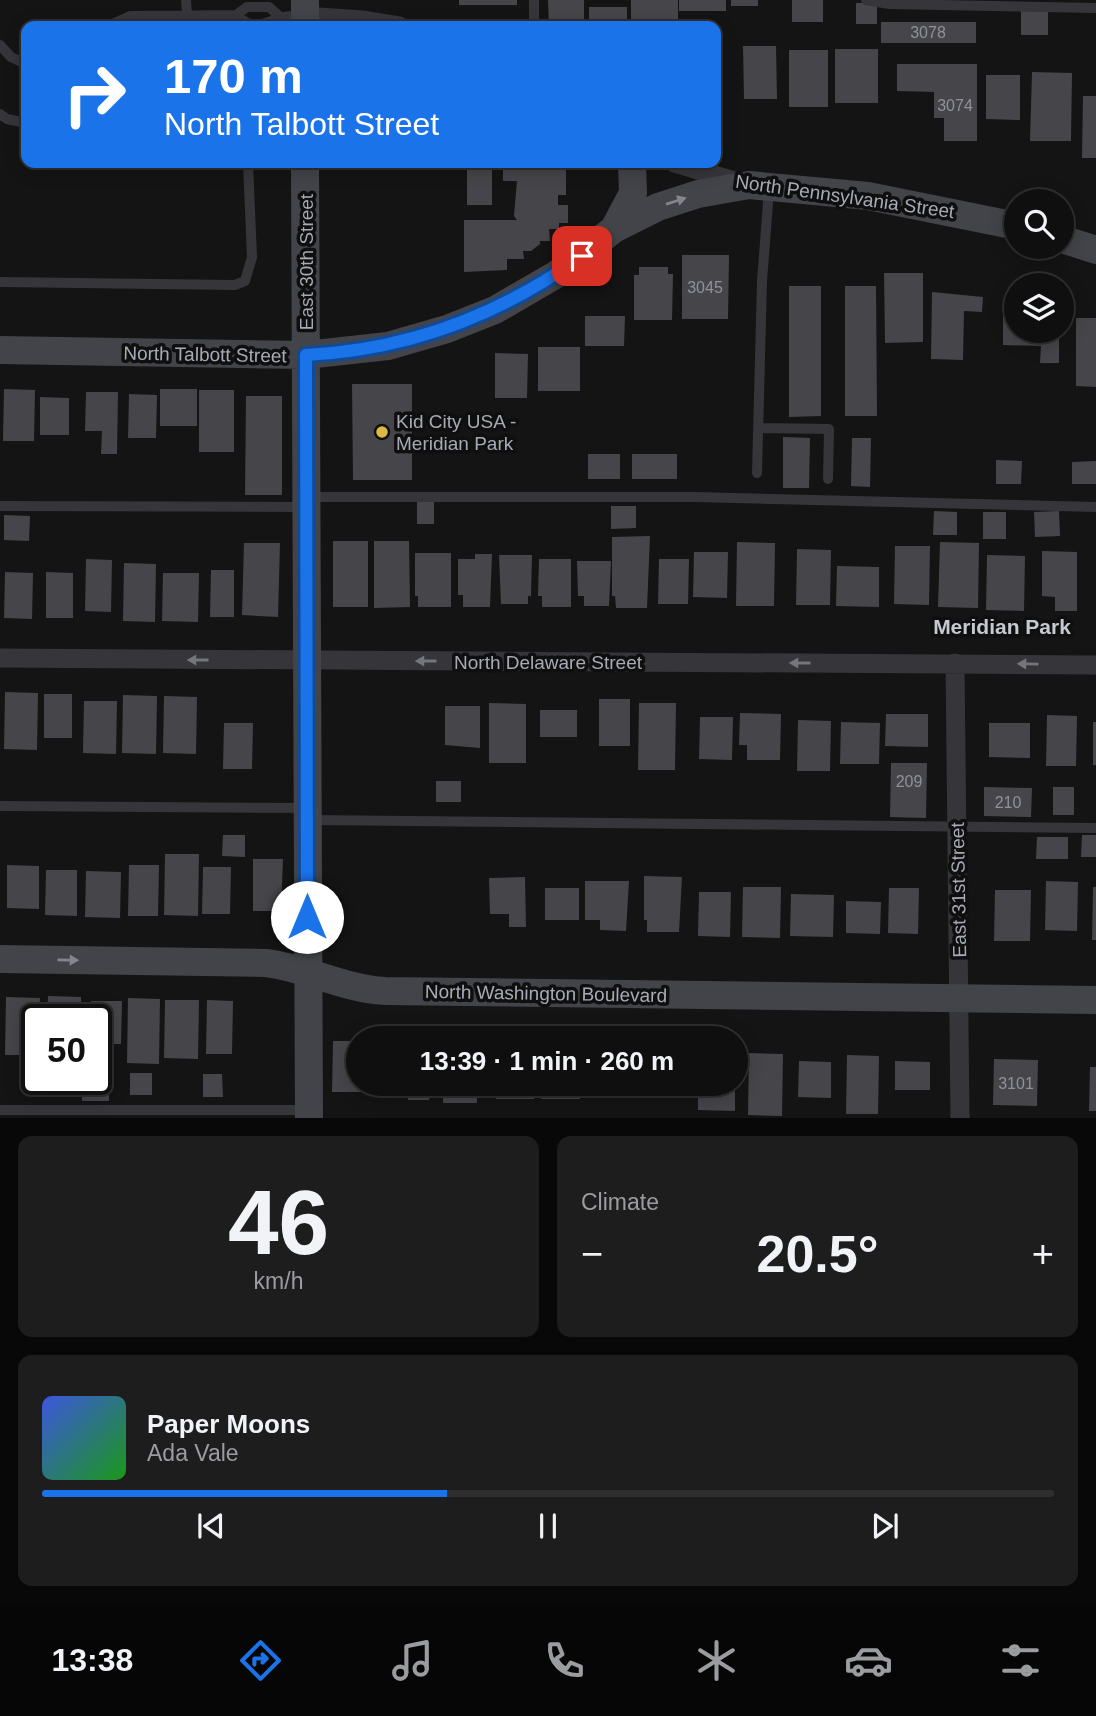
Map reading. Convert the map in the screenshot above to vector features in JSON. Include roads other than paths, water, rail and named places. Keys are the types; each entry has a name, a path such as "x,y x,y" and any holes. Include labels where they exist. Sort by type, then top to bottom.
{"street":[{"path":"299,15 368,21"},
{"name":"East 30th Street","path":"305,168 309,1114"},
{"path":"614,229 633,193 632,168"},
{"name":"North Pennsylvania Street","path":"692,168 759,186 868,196 1004,223"},
{"name":"North Talbott Street","path":"0,350 306,355 388,346 467,322 540,285 614,229 679,200 759,186"},
{"path":"1074,243 1096,250"},
{"name":"North Delaware Street","path":"0,658 1096,665"},
{"name":"East 31st Street","path":"955,663 960,1118"},
{"name":"North Washington Boulevard","path":"0,959 251,962 385,991 1096,1000"}],"lane":[{"path":"186,0 187,15"},
{"path":"534,0 534,21"},
{"path":"866,0 889,5 1096,8"},
{"path":"236,16 247,7 269,7 299,15"},
{"path":"119,21 130,16 187,15 236,16 242,21"},
{"path":"279,21 299,15"},
{"path":"0,45 10,57 21,62"},
{"path":"0,114 7,119 21,122"},
{"path":"0,282 235,285 245,281 251,257 248,168"},
{"path":"757,472 762,281 759,186"},
{"path":"758,428 829,429 828,479"},
{"path":"0,506 696,497 1096,507"},
{"path":"0,806 1096,828"},
{"path":"0,1110 309,1114"}],"place":[{"name":"Kid City USA - Meridian Park","path":"382,432"}],"district":[{"name":"Meridian Park","path":"1002,627"}]}
